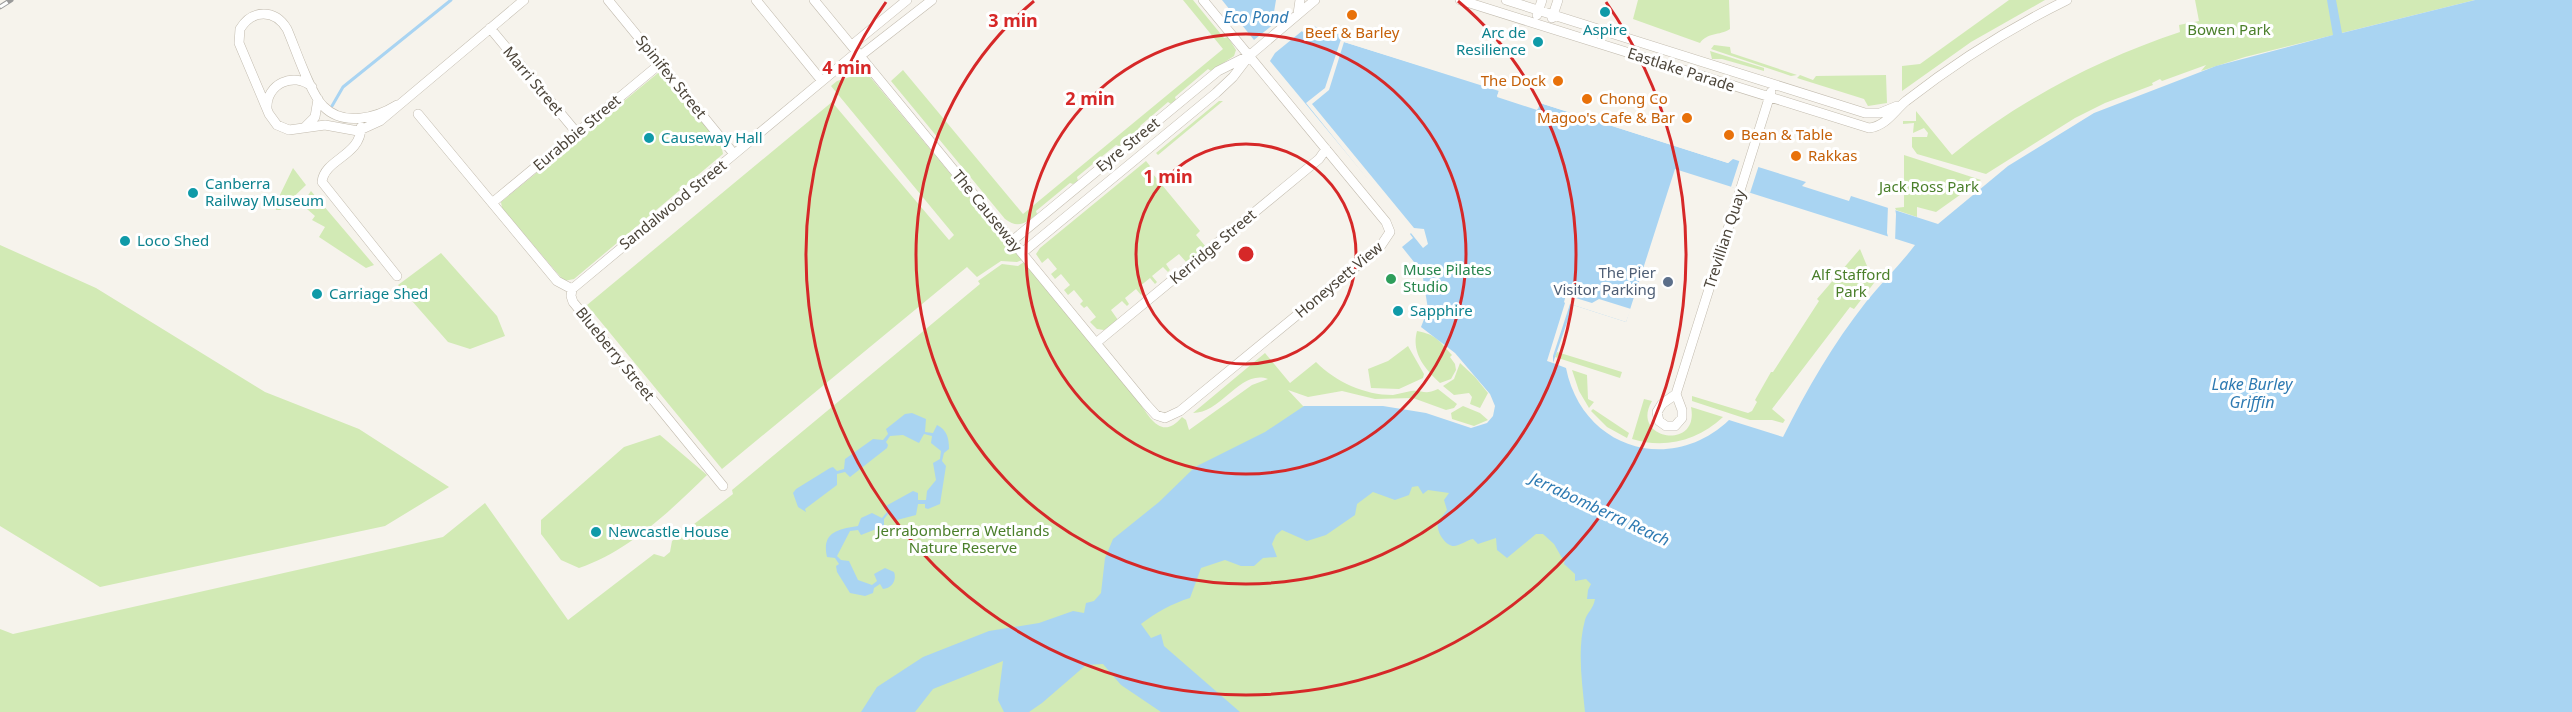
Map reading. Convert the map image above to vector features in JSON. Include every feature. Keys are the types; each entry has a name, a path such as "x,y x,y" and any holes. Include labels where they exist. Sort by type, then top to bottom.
{"street":[{"path":"301,129 313,121 318,110 316,95 284,23 271,15 255,15 242,24 238,39 274,122 281,127 301,129 325,125 350,131 361,131 375,125 524,0"},
{"name":"Spinifex Street","path":"608,0 734,154"},
{"path":"756,0 822,81"},
{"name":"The Causeway","path":"814,0 1151,410 1163,418"},
{"path":"856,51 907,0"},
{"path":"856,51 932,0"},
{"name":"Honeysett View","path":"1163,418 1171,417 1180,411 1386,241 1389,232 1388,224 1203,0"},
{"path":"1298,14 1300,0"},
{"name":"Eyre Street","path":"1022,253 1216,93 1233,77 1249,56 1316,0"},
{"name":"Eastlake Parade","path":"1460,0 1867,128 1880,125 1902,104 1980,48 2067,0"},
{"name":"Eastlake Parade","path":"1506,0 1540,5 1553,14 1866,113 1880,113 1902,104"},
{"path":"1549,28 1558,0"},
{"path":"1534,23 1540,5"},
{"name":"Marri Street","path":"490,28 578,133"},
{"name":"Sandalwood Street","path":"572,289 856,51"},
{"name":"Eyre Street","path":"1012,241 1218,71 1249,56"},
{"name":"Eurabbie Street","path":"492,203 661,63"},
{"path":"267,110 269,95 280,82 292,80 308,84 331,112 345,117 361,118 377,115 397,105"},
{"name":"Trevillian Quay","path":"1676,394 1774,84"},
{"path":"1866,113 1872,120 1872,125 1867,128"},
{"name":"Blueberry Street","path":"418,114 556,281 572,289 573,302 723,486"},
{"path":"361,118 361,131 353,148 324,173 322,185 397,276"},
{"name":"Kerridge Street","path":"1096,343 1319,159 1326,149"}],"green space":[{"path":"1183,0 1193,0 1224,38 1228,37 1236,50 1234,56 1211,71 1208,69 1175,97 1176,100 1171,104 1168,102 1140,126 1141,128 1077,177 1078,181 1070,183 1036,211 1037,214 1022,224 1014,224 1005,219 891,81 903,70 1023,214 1223,49"},
{"path":"1638,0 1729,0 1730,29 1707,37 1700,43 1633,19"},
{"path":"2009,0 2045,0 1971,42 1902,91 1902,66 1920,64"},
{"name":"Bowen Park","path":"2195,0 2475,0 2245,57 2201,71 2206,65 2162,81 2160,79 2152,83 2153,85 2105,103 2075,118 1986,174 1917,154 1912,147 1912,137 1927,137 1928,133 1924,128 1913,133 1914,123 1903,124 1903,121 1916,121 1916,111 1952,155 2004,116 2061,83 2120,55 2180,32 2179,25 2199,21"},
{"path":"1714,45 1730,47 1731,53 1797,75 1791,76 1711,49"},
{"path":"1710,51 1764,68 1764,71 1722,59 1712,59"},
{"path":"866,72 1022,260 1001,261 977,277 967,267 722,469 587,305 832,102 949,240 954,235 831,86 837,81"},
{"path":"658,73 665,77 721,144 723,154 574,279 564,281 502,208 501,202"},
{"path":"1800,75 1813,80 1816,76 1886,75 1887,103 1868,106 1864,99 1797,78"},
{"path":"1219,101 1223,101 1158,155 1156,153"},
{"name":"Jack Ross Park","path":"1904,155 1981,180 1936,212 1917,207 1917,217 1895,208 1904,207"},
{"path":"1146,161 1150,166 1148,168 1200,231 1196,235 1206,247 1187,263 1179,254 1166,264 1170,270 1168,272 1163,267 1152,276 1157,282 1155,284 1150,278 1139,287 1143,293 1141,295 1136,289 1125,298 1129,304 1127,306 1122,301 1111,310 1118,320 1104,330 1097,329 1090,322 1096,317 1087,306 1084,308 1080,304 1083,301 1074,290 1068,295 1064,290 1070,285 1061,274 1055,279 1051,274 1057,269 1048,258 1042,263 1036,254 1040,248"},
{"path":"293,168 306,185 280,210 276,210 275,205"},
{"path":"311,191 374,265 366,268 319,237 325,227 312,220 315,216 307,209 304,201"},
{"path":"0,245 96,288 265,392 359,429 449,487 385,526 100,587 0,526"},
{"name":"Alf Stafford Park","path":"1860,249 1874,283 1854,309 1850,307 1772,409 1785,420 1783,423 1772,420 1750,420 1692,401 1692,396 1748,413 1752,411 1757,402 1755,400 1771,372 1819,301 1817,299"},
{"path":"441,253 497,316 505,336 470,349 448,342 398,285"},
{"name":"Jerrabomberra Wetlands Nature Reserve","path":"1024,262 1151,419 1162,427 1175,424 1182,417 1186,420 1189,430 1252,385 1268,379 1249,380 1213,406 1193,413 1265,353 1290,383 1316,362 1332,376 1361,390 1393,395 1438,389 1457,404 1454,408 1446,410 1413,398 1375,399 1342,391 1308,397 1288,390 1303,406 1311,410 1636,449 1595,712 0,712 0,629 13,634 443,537 485,503 568,620 654,554 664,557 670,552 672,541 733,494 732,490 980,284 978,281 1002,264 1018,266"},
{"path":"1417,331 1433,336 1452,355 1450,357 1456,370 1451,379 1440,383 1429,372 1418,353"},
{"path":"1408,346 1424,374 1423,378 1399,389 1371,388 1368,369 1388,361"},
{"path":"1557,352 1622,372 1620,378 1555,357"},
{"path":"1460,363 1488,393 1480,408 1470,404 1472,397 1469,393 1454,395 1443,386 1454,379"},
{"path":"1572,370 1587,375 1588,399 1594,402 1589,408 1579,391"},
{"path":"1644,399 1652,401 1647,414 1650,424 1657,431 1666,435 1677,435 1685,430 1691,421 1691,407 1723,417 1703,432 1680,441 1644,442 1632,439"},
{"path":"1463,406 1480,413 1488,420 1474,426 1452,419 1451,413"},
{"path":"1593,409 1629,433 1627,438 1607,427 1591,411"},
{"path":"660,435 707,475 648,529 615,551 579,568 561,560 541,534 541,520 624,447"}],"water":[{"name":"Eco Pond","path":"1222,0 1276,0 1274,12 1280,19 1254,40"},
{"name":"Lake Burley Griffin","path":"2327,0 2336,0 2342,33 2475,0 2572,0 2572,712 1585,712 1581,642 1585,620 1595,599 1587,599 1591,584 1586,579 1575,581 1575,574 1564,564 1565,558 1562,558 1554,544 1543,534 1536,534 1507,558 1497,550 1496,538 1478,544 1473,539 1456,546 1447,544 1438,530 1438,523 1447,510 1444,500 1449,493 1428,490 1423,494 1418,486 1412,487 1409,495 1395,500 1373,492 1357,504 1355,515 1326,535 1307,541 1282,530 1276,535 1272,544 1277,557 1263,558 1254,566 1241,566 1225,560 1201,568 1190,598 1164,609 1141,624 1151,638 1161,634 1164,646 1240,712 1161,712 1121,685 1103,664 1086,665 1029,712 1004,712 998,700 1003,661 933,689 915,712 861,712 877,687 923,657 989,631 1039,623 1073,611 1084,613 1086,603 1094,601 1101,593 1105,558 1113,539 1159,502 1195,467 1265,432 1304,406 1383,406 1426,413 1471,428 1487,423 1493,416 1495,406 1490,394 1455,353 1421,327 1428,309 1422,272 1402,247 1413,238 1410,234 1412,232 1270,61 1275,53 1302,31 1313,26 1342,35 1341,40 1344,42 1499,91 1497,96 1538,109 1540,103 1728,163 1733,159 1806,182 1802,186 1849,201 1851,196 1938,224 2008,166 2094,113 2216,66 2333,35","holes":["1675,169 1915,245 1842,334 1811,384 1783,437 1729,420 1706,437 1681,447 1656,449 1631,445 1609,434 1590,418 1575,396 1566,368 1553,363 1573,305 1626,322"]},
{"path":"912,413 926,419 925,432 933,433 937,425 943,429 948,438 949,449 944,453 942,461 946,466 940,504 928,509 925,508 925,504 918,504 916,515 897,520 888,514 884,519 884,526 861,535 858,530 850,531 837,556 841,560 849,561 858,580 872,585 877,581 874,574 885,568 894,572 895,578 889,587 883,589 880,584 874,588 873,593 865,596 850,593 837,572 836,566 839,564 835,558 827,557 826,548 829,537 839,530 858,526 861,518 872,513 882,518 887,512 884,507 913,491 918,493 918,500 926,500 927,491 936,480 933,463 940,459 941,451 931,443 932,436 924,434 919,443 903,435 890,436 886,442 887,448 850,477 845,472 837,474 837,485 805,509 806,512 798,507 793,493 830,468 833,467 837,471 844,469 845,459 873,439 883,440 888,434 886,429 905,414"}],"pier":[{"path":"1343,33 1345,39 1500,88 1501,95 1535,106 1540,100 1728,160 1731,156 1734,157 1728,163 1540,103 1537,110 1497,97 1499,90 1344,42 1329,90 1312,104 1414,228 1424,229 1428,244 1423,248 1306,103 1325,88"},
{"path":"1740,159 1759,165 1750,193 1731,187"},
{"path":"1888,205 1895,208 1895,242 1889,240 1887,233"},
{"path":"1566,295 1592,303 1599,299 1631,309 1626,322 1570,304 1553,356 1553,363 1547,361"}],"waterway":[{"path":"332,106 343,87 451,0"}],"railway":[{"path":"0,7 11,0"}],"place":[{"name":"Aspire","path":"1605,12"},
{"name":"Beef & Barley","path":"1352,15"},
{"name":"Arc de Resilience","path":"1538,42"},
{"name":"The Dock","path":"1558,81"},
{"name":"Chong Co","path":"1587,99"},
{"name":"Magoo's Cafe & Bar","path":"1687,118"},
{"name":"Bean & Table","path":"1729,135"},
{"name":"Causeway Hall","path":"649,138"},
{"name":"Rakkas","path":"1796,156"},
{"name":"Canberra Railway Museum","path":"193,193"},
{"name":"Loco Shed","path":"125,241"},
{"name":"Muse Pilates Studio","path":"1391,279"},
{"name":"The Pier Visitor Parking","path":"1668,282"},
{"name":"Carriage Shed","path":"317,294"},
{"name":"Sapphire","path":"1398,311"},
{"name":"Newcastle House","path":"596,532"}],"water label":[{"name":"Jerrabomberra Reach","path":"1600,509"}]}
